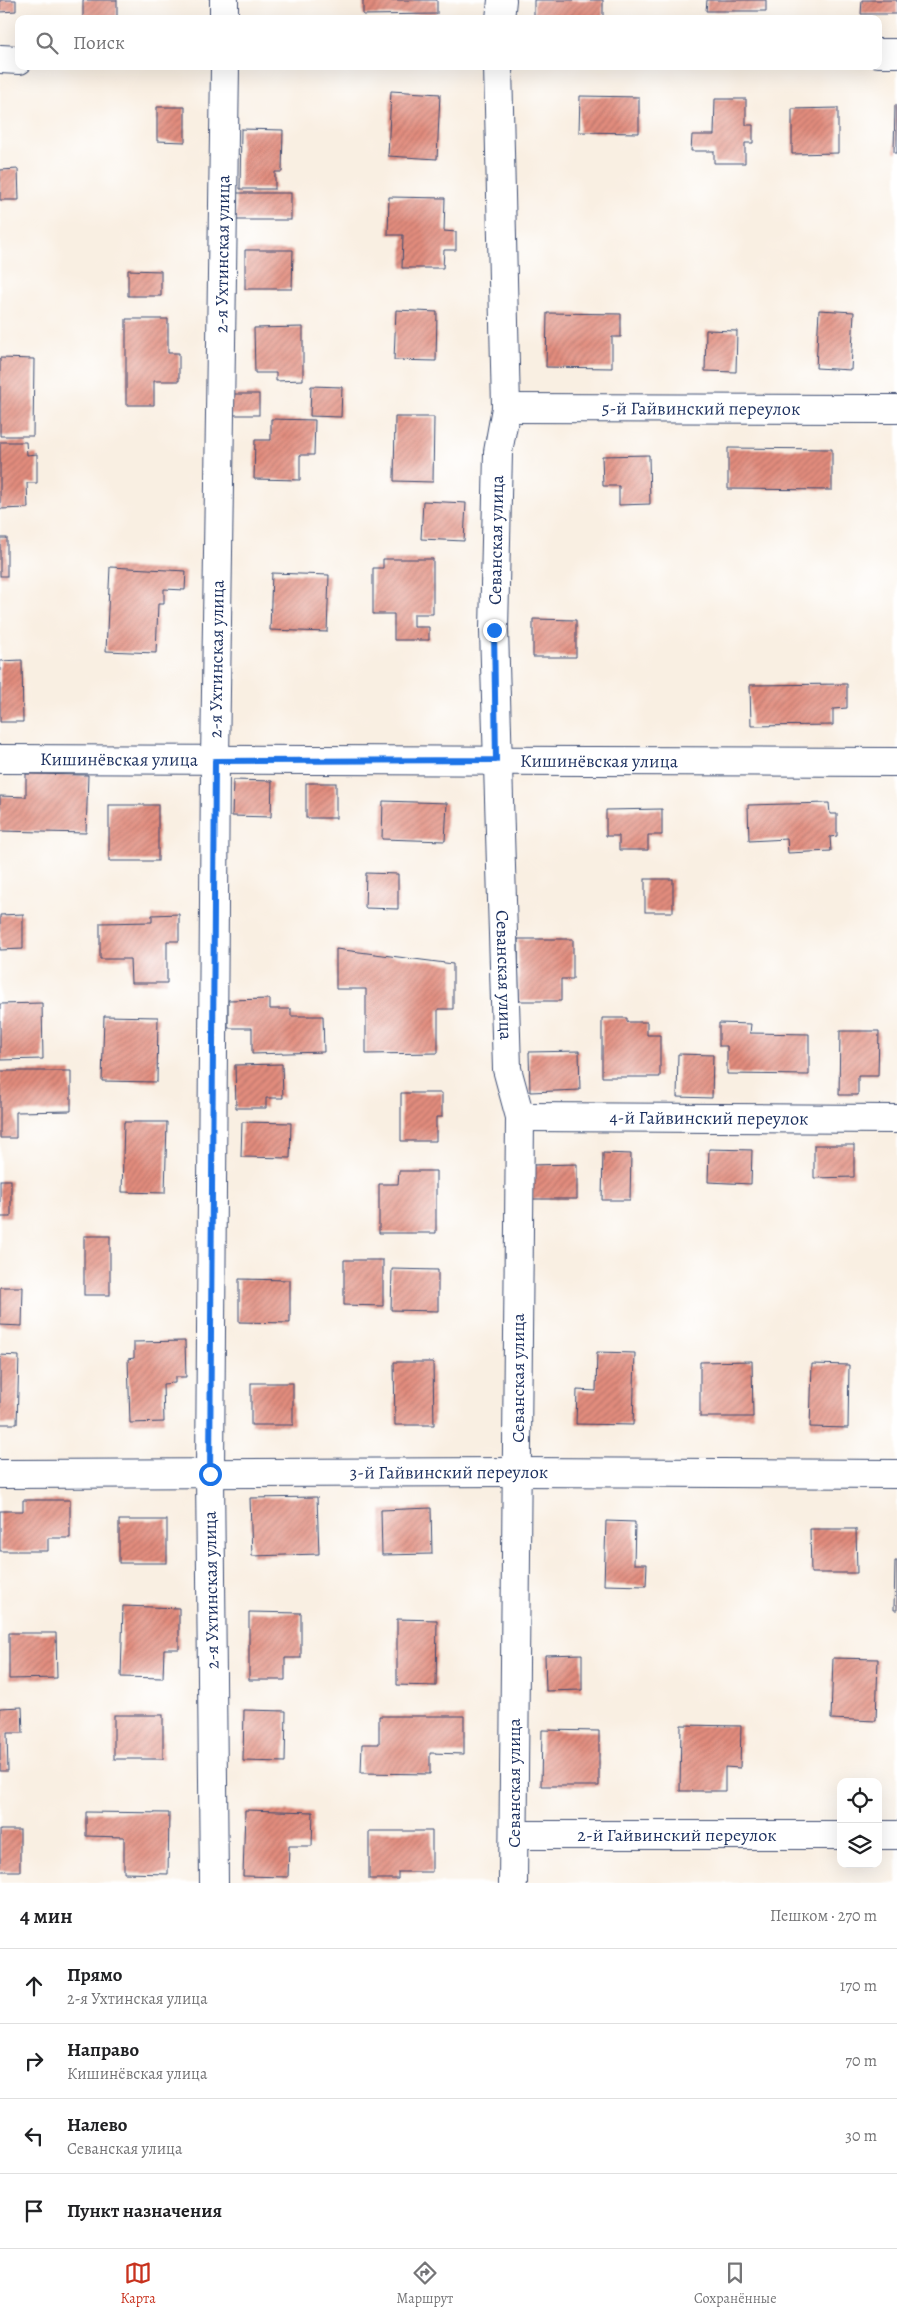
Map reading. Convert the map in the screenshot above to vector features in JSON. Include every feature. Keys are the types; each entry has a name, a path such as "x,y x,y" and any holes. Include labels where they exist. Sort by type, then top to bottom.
{"street":[{"path":"224,0 224,15"},
{"path":"500,15 502,0"},
{"path":"882,53 897,53"},
{"path":"0,59 15,60"},
{"name":"2-я Ухтинская улица","path":"214,1883 210,1474 215,761 225,70"},
{"name":"Севанская улица","path":"498,70 506,408 498,452 494,630 496,760 507,1069 520,1117 514,1703 515,1835 513,1883"},
{"name":"5-й Гайвинский переулок","path":"506,408 897,409"},
{"name":"Кишинёвская улица","path":"0,760 897,762"},
{"name":"4-й Гайвинский переулок","path":"520,1117 897,1120"},
{"name":"3-й Гайвинский переулок","path":"0,1474 517,1472 897,1474"},
{"name":"2-й Гайвинский переулок","path":"515,1835 837,1835"},
{"path":"882,1835 897,1835"}],"building":[{"path":"0,0 16,0 16,11 0,12"},
{"path":"83,0 117,0 117,15 83,15"},
{"path":"363,0 437,0 437,14 363,15"},
{"path":"534,0 603,0 603,15 534,15"},
{"path":"707,0 766,0 766,11 706,11"},
{"path":"862,0 897,0 897,14 861,14"},
{"path":"391,91 440,94 437,159 388,156"},
{"path":"580,96 639,97 639,133 579,132"},
{"path":"715,99 746,99 746,125 753,125 753,143 745,143 745,163 714,163 714,151 691,151 692,135 714,135"},
{"path":"895,105 897,105 897,153 894,153"},
{"path":"157,107 185,107 185,142 157,141"},
{"path":"838,108 838,153 792,154 792,109"},
{"path":"241,129 283,130 282,172 275,172 275,189 240,189"},
{"path":"18,169 19,200 0,200 0,170"},
{"path":"236,193 291,193 291,220 236,220"},
{"path":"389,197 445,198 444,231 456,232 456,250 444,250 443,268 402,268 403,235 388,235"},
{"path":"245,250 293,250 292,289 245,289"},
{"path":"128,270 161,271 161,296 128,296"},
{"path":"396,310 437,312 436,361 394,360"},
{"path":"819,310 854,312 851,370 816,368"},
{"path":"547,313 621,314 621,337 612,337 612,368 546,367"},
{"path":"126,319 168,319 168,353 179,353 179,381 154,381 154,405 126,405"},
{"path":"303,327 303,380 276,381 276,373 255,373 254,328"},
{"path":"706,330 737,331 736,372 705,371"},
{"path":"0,358 34,359 33,436 0,436"},
{"path":"311,386 342,387 341,417 310,416"},
{"path":"230,394 259,394 259,415 230,415"},
{"path":"395,417 434,417 433,482 394,481"},
{"path":"271,419 315,420 314,455 300,455 300,480 254,479 255,440 271,440"},
{"path":"0,442 26,442 27,455 37,454 37,483 27,483 28,508 0,509"},
{"path":"728,448 832,449 832,490 728,489"},
{"path":"649,455 650,504 619,505 619,486 603,486 602,456"},
{"path":"423,501 466,503 464,541 421,539"},
{"path":"0,538 7,538 7,576 0,576"},
{"path":"383,559 433,559 433,614 414,614 414,627 429,627 429,640 394,640 394,614 373,614 373,568 383,568"},
{"path":"110,567 186,571 185,590 164,589 164,604 158,604 156,653 106,651"},
{"path":"272,573 329,575 327,632 270,630"},
{"path":"533,619 576,620 576,657 533,657"},
{"path":"22,660 23,722 0,722 0,661"},
{"path":"847,684 847,708 833,709 833,725 751,726 750,685"},
{"path":"26,774 88,775 86,833 0,831 0,796 26,797"},
{"path":"233,780 272,781 271,817 232,816"},
{"path":"306,783 336,783 336,818 306,818"},
{"path":"383,801 447,803 445,841 382,839"},
{"path":"829,803 830,814 837,814 837,836 830,837 831,851 788,853 787,839 749,841 748,805"},
{"path":"109,805 158,805 158,861 109,861"},
{"path":"662,809 662,835 648,835 648,850 619,850 619,836 606,836 606,810"},
{"path":"366,873 398,874 398,909 365,908"},
{"path":"645,879 673,879 673,912 645,912"},
{"path":"23,914 23,949 0,950 0,915"},
{"path":"179,914 179,941 167,941 167,983 131,983 130,959 100,959 100,923 152,922 152,915"},
{"path":"518,939 573,939 573,979 561,979 561,1001 519,1001"},
{"path":"336,949 453,964 453,1009 438,1009 438,1053 366,1054 366,989 336,989"},
{"path":"270,999 270,1009 291,1009 291,1016 323,1016 324,1052 252,1054 252,1028 228,1028 228,1000"},
{"path":"42,1003 43,1059 0,1060 0,1004"},
{"path":"104,1016 158,1017 157,1082 102,1081"},
{"path":"602,1018 627,1018 627,1022 647,1022 647,1035 660,1035 660,1077 602,1077"},
{"path":"719,1023 751,1024 750,1033 809,1034 809,1075 727,1074 727,1046 719,1046"},
{"path":"840,1031 879,1031 878,1076 858,1076 858,1095 839,1095"},
{"path":"579,1051 580,1090 530,1092 529,1052"},
{"path":"678,1054 713,1055 712,1098 677,1097"},
{"path":"282,1064 283,1098 266,1098 266,1108 236,1108 235,1065"},
{"path":"0,1071 71,1071 71,1111 16,1112 16,1138 0,1138"},
{"path":"401,1093 442,1093 442,1117 436,1117 436,1141 401,1141"},
{"path":"124,1122 167,1122 165,1193 122,1192"},
{"path":"242,1122 291,1123 290,1158 241,1157"},
{"path":"814,1145 854,1145 854,1177 814,1178"},
{"path":"709,1149 752,1150 751,1184 708,1182"},
{"path":"603,1153 631,1154 630,1200 602,1200"},
{"path":"577,1164 577,1199 532,1199 532,1165"},
{"path":"399,1171 436,1171 436,1233 379,1233 379,1184 398,1184"},
{"path":"0,1180 11,1180 11,1217 0,1217"},
{"path":"84,1236 110,1236 110,1295 84,1295"},
{"path":"344,1260 383,1260 383,1306 344,1305"},
{"path":"392,1269 438,1270 438,1311 391,1310"},
{"path":"239,1279 290,1280 290,1323 239,1322"},
{"path":"0,1287 23,1287 22,1326 0,1325"},
{"path":"185,1341 186,1377 175,1377 175,1383 163,1384 164,1422 130,1423 128,1359 134,1358 134,1342"},
{"path":"597,1352 635,1353 633,1425 576,1424 577,1390 596,1391"},
{"path":"0,1355 19,1356 17,1424 0,1424"},
{"path":"752,1361 753,1417 700,1417 700,1362"},
{"path":"394,1362 433,1362 434,1425 395,1425"},
{"path":"812,1364 849,1365 848,1428 810,1427"},
{"path":"251,1383 293,1383 293,1425 251,1425"},
{"path":"317,1497 319,1554 252,1556 250,1498"},
{"path":"23,1500 70,1500 70,1538 48,1538 48,1551 0,1551 0,1511 23,1511"},
{"path":"431,1508 432,1554 382,1555 381,1510"},
{"path":"119,1520 167,1520 167,1563 119,1563"},
{"path":"606,1521 635,1522 634,1564 647,1564 646,1586 604,1585"},
{"path":"810,1529 856,1529 857,1573 811,1573"},
{"path":"895,1561 897,1561 897,1610 894,1610"},
{"path":"123,1606 179,1608 179,1649 164,1649 163,1678 121,1677"},
{"path":"249,1612 301,1613 301,1658 285,1658 285,1680 249,1680"},
{"path":"397,1619 437,1620 436,1686 397,1685"},
{"path":"9,1633 56,1633 57,1678 9,1679"},
{"path":"582,1654 582,1690 546,1691 545,1655"},
{"path":"833,1658 878,1659 876,1721 831,1719"},
{"path":"22,1707 23,1733 7,1733 8,1771 0,1771 0,1708"},
{"path":"244,1710 286,1711 285,1762 243,1761"},
{"path":"114,1715 163,1715 163,1759 114,1759"},
{"path":"379,1716 464,1716 464,1754 430,1753 430,1774 361,1773 362,1744 379,1744"},
{"path":"681,1725 741,1726 740,1768 725,1767 725,1791 680,1791"},
{"path":"542,1730 599,1731 599,1786 541,1786"},
{"path":"245,1810 313,1812 312,1846 289,1846 288,1877 243,1876"},
{"path":"86,1812 169,1813 168,1874 124,1873 124,1837 86,1836"},
{"path":"0,1830 20,1830 20,1871 0,1871"},
{"path":"369,1831 432,1831 432,1872 398,1872 398,1879 369,1879"}],"route":[{"path":"210,1474 215,761 496,760 494,630"}]}
